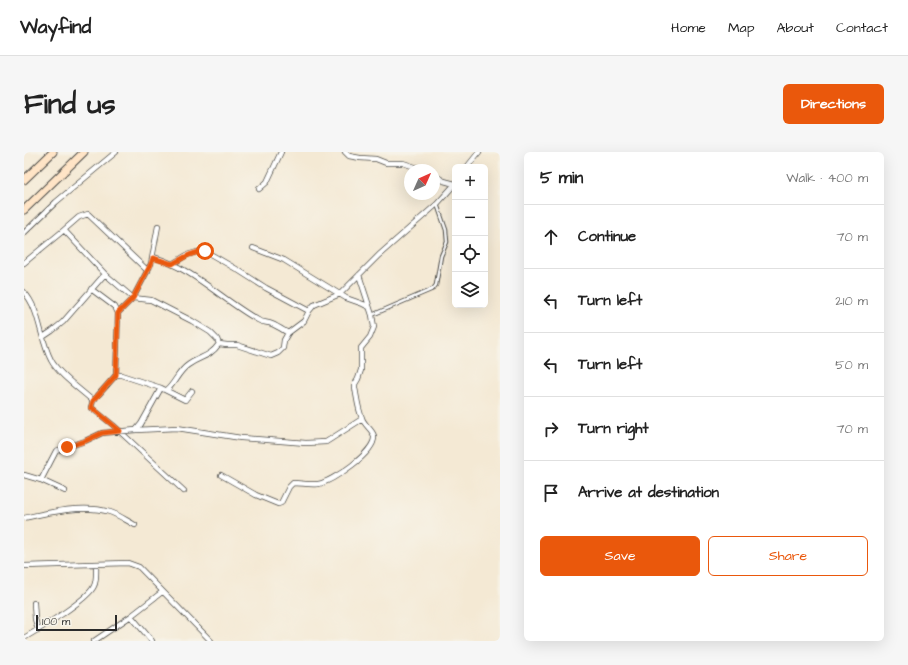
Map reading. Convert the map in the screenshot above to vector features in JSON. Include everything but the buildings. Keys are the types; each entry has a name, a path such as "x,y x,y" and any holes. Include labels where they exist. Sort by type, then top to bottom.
{"main road":[{"path":"24,180 53,152"},
{"path":"24,210 84,152"}],"street":[{"path":"24,233 56,202 116,152"},
{"path":"259,188 267,182 281,152"},
{"path":"344,152 349,156 376,159 386,163 406,164"},
{"path":"469,164 479,152"},
{"path":"219,344 237,345 271,356 278,353 283,348 284,340 288,333 304,321 314,305 340,294 379,255 437,204 455,184 440,179"},
{"path":"24,264 79,217 88,214 148,271"},
{"path":"118,313 133,298 148,271 153,258 158,226"},
{"path":"64,230 105,274 133,298 151,300 192,321 210,332 217,339 219,344"},
{"path":"254,248 284,260 346,298 370,307"},
{"path":"172,264 197,252 205,251 266,288 309,311"},
{"path":"153,258 172,264 258,320 274,325 288,333"},
{"path":"42,337 63,322 105,274"},
{"path":"221,475 256,495 278,504 281,503 289,487 293,483 323,483 356,463 373,442 374,436 371,429 362,419 357,401 355,384 360,375 361,348 370,337 374,327 370,307 359,275"},
{"path":"91,289 115,307 118,313 116,375 93,401 91,407 120,431 184,491"},
{"path":"24,292 32,304 42,337 52,362 58,370 93,401"},
{"path":"167,390 171,387 180,372 188,365 206,357 219,344"},
{"path":"116,375 121,375 167,390 185,400 192,391"},
{"path":"136,430 141,424 161,388"},
{"path":"41,480 56,452 102,433 177,428 241,438 306,443 326,442 362,419"},
{"path":"24,475 41,480 65,491"},
{"path":"24,518 47,512 97,509 111,512 135,525"},
{"path":"24,566 117,563 134,565 139,568 211,641"},
{"path":"24,638 77,603 91,591 95,583 96,564"},
{"path":"94,641 131,616 162,592"},
{"path":"34,603 35,619 38,630"},
{"path":"131,616 152,641"}],"lane":[{"path":"372,315 434,289 436,285 440,256 447,242 446,230 437,204"}],"route":[{"path":"67,447 102,433 120,431 91,407 93,401 116,375 118,313 133,298 153,258 172,264 197,252 205,251"}]}
